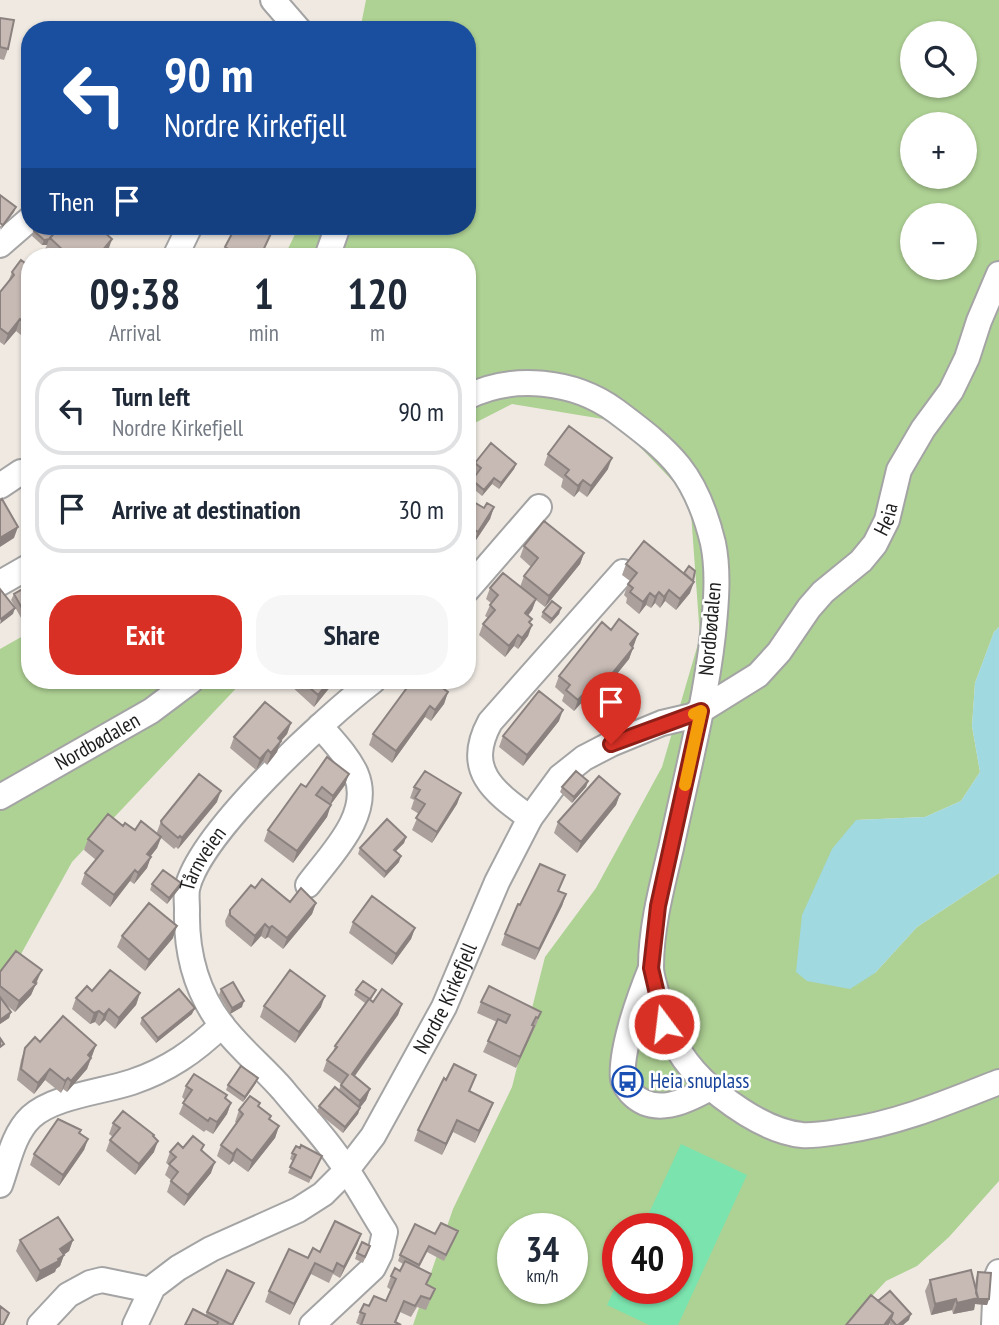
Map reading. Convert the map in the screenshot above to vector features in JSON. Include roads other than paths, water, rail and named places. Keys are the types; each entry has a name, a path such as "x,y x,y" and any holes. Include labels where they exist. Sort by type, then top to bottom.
{"street":[{"path":"273,0 291,21"},
{"path":"0,245 21,227"},
{"name":"Heia","path":"701,711 758,675 779,652 823,592 862,561 875,544 887,520 899,470 923,429 951,391 967,358 999,274"},
{"name":"Nordbødalen","path":"476,392 513,382 544,383 575,390 608,405 659,443 683,469 698,496 713,546 716,600 709,669 658,906 651,968 664,1024 677,1051 710,1088 739,1110 770,1126 800,1135 877,1126 911,1116 999,1082"},
{"path":"0,486 21,472"},
{"path":"476,580 539,508"},
{"path":"0,583 21,571"},
{"path":"530,818 499,795 488,780 480,761 480,741 490,722 624,572"},
{"name":"Nordbødalen","path":"0,797 151,711 180,689"},
{"name":"Tårnveien","path":"346,1171 338,1157 281,1088 222,1025 203,994 193,970 186,934 187,890 194,868 218,833 267,778 344,703 362,689"},
{"name":"Nordre Kirkefjell","path":"135,1325 153,1287 178,1268 211,1249 298,1210 323,1194 346,1171 373,1136 444,1007 497,882 530,818 560,777 584,758 611,744 701,711"},
{"path":"308,885 350,827 358,807 360,789 355,773 320,726"},
{"path":"651,968 631,1029 623,1078 625,1086 637,1099 657,1107 692,1098 710,1088"},
{"path":"0,1185 14,1143 30,1118 48,1106 162,1071 176,1064 222,1025"},
{"path":"312,1325 373,1268 385,1233 346,1171"},
{"path":"994,1325 996,1279 999,1272"},
{"path":"40,1325 68,1295 90,1283 102,1280 150,1292"}],"water":[{"path":"999,627 999,873 917,927 875,973 850,989 807,981 796,972 802,915 832,849 856,820 925,817 961,801 980,772 972,726 975,683 994,632"}],"place":[{"name":"Heia snuplass","path":"627,1081"}]}
